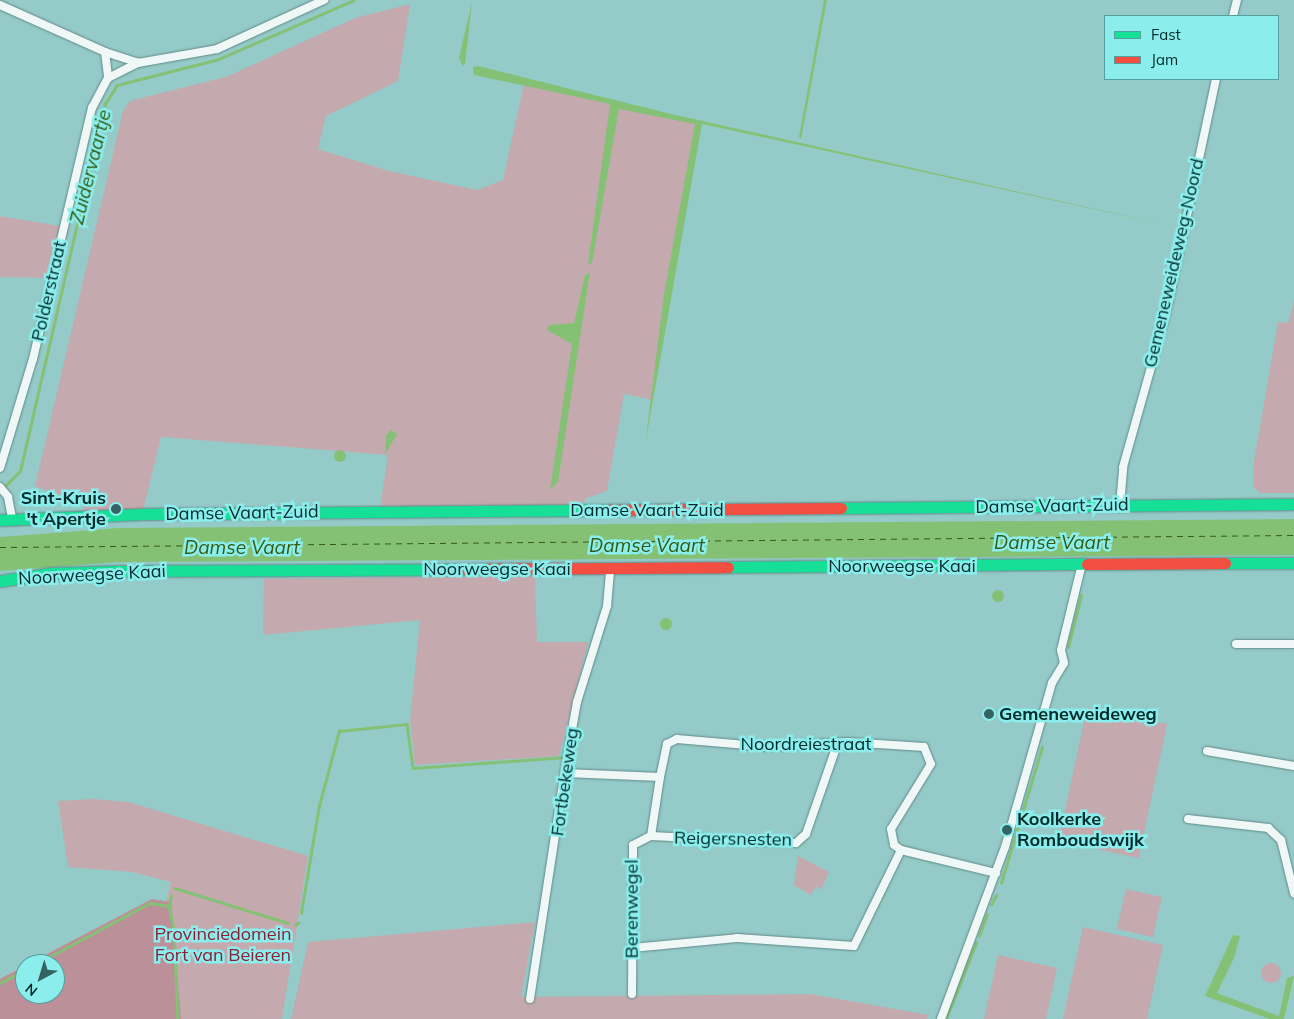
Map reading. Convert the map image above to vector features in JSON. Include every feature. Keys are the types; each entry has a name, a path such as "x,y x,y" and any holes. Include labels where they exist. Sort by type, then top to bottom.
{"street":[{"path":"105,52 108,78 138,63 217,49 324,0"},
{"path":"1232,15 1237,0"},
{"path":"0,5 105,52 138,63"},
{"name":"Polderstraat","path":"0,468 31,368 92,108 108,78"},
{"name":"Gemeneweideweg-Noord","path":"1120,506 1123,468 1166,314 1216,80"},
{"path":"0,487 6,495 6,519"},
{"name":"Damse Vaart-Zuid","path":"6,519 1294,504"},
{"name":"Noorweegse Kaai","path":"0,581 90,572 1294,563"},
{"path":"940,1019 996,873 1052,684 1064,663 1061,650 1082,564"},
{"name":"Fortbekeweg","path":"530,999 577,702 607,606 610,568"},
{"path":"1236,644 1294,644"},
{"name":"Noordreiestraat","path":"660,777 667,744 676,738 770,747 838,742 924,747 930,752 931,764 892,829 894,845 901,850"},
{"name":"Reigersnesten","path":"651,836 796,843 806,834 838,742"},
{"path":"1207,751 1294,766"},
{"path":"566,773 660,777"},
{"name":"Berenwegel","path":"632,994 633,845 651,836 660,777"},
{"path":"1188,818 1268,828 1281,840 1294,893"},
{"path":"632,948 737,938 854,946 901,850 996,873"}],"green space":[{"path":"410,4 398,81 326,116 318,149 389,171 477,190 503,180 525,79 697,123 653,400 624,394 607,491 587,498 580,507 380,508 388,455 161,437 143,511 84,512 85,495 55,494 35,486 123,111 130,101 226,77 355,18"},
{"path":"0,216 60,226 48,278 0,277"},
{"path":"1294,301 1294,493 1260,493 1253,486 1253,467 1278,322 1288,323"},
{"path":"535,576 537,642 588,642 559,756 415,765 410,721 420,620 263,635 264,579"},
{"path":"1087,707 1167,724 1139,858 1059,841"},
{"name":"Provinciedomein Fort van Beieren","path":"93,799 128,802 308,856 282,1019 0,1019 0,979 15,971 15,1004 65,1004 65,954 47,954 152,899 166,903 171,882 132,872 68,867 58,801"},
{"path":"798,856 829,872 821,890 816,886 811,895 794,885"},
{"path":"1126,889 1162,897 1153,937 1117,929"},
{"path":"535,922 521,997 810,994 929,1015 927,1019 291,1019 308,942"},
{"path":"1083,927 1163,945 1147,1019 1063,1019"},
{"path":"998,955 1057,968 1046,1019 984,1019"},
{"path":"1271,963 1278,966 1281,973 1278,980 1271,983 1264,980 1261,973 1264,966"}],"shaded area":[{"path":"152,899 171,902 181,1019 0,1019 0,979 15,971 15,1004 65,1004 65,954 47,954"}],"water":[{"path":"824,0 827,0 801,139 799,137"},
{"path":"472,2 465,64 463,66 459,58"},
{"path":"478,66 671,114 1176,227 702,124 645,445 664,294 695,124 619,109 592,263 588,264 610,104 474,75 473,67"},
{"path":"590,272 558,482 550,490 572,344 547,330 549,325 574,323 585,275"},
{"path":"391,430 397,434 385,455 386,435"},
{"path":"338,450 342,450 346,456 342,462 338,462 334,458 334,454"},
{"name":"Damse Vaart","path":"1294,519 1294,555 120,562 0,571 0,537 119,528"},
{"path":"998,590 1004,596 998,602 992,596"},
{"path":"666,618 672,624 666,630 660,624"},
{"path":"1233,935 1240,936 1234,958 1217,993 1279,1016 1287,978 1294,976 1284,1019 1270,1019 1205,996"}],"waterway":[{"name":"Zuidervaartje","path":"3,488 20,471 105,104 117,85 219,59 354,0"},
{"path":"1068,647 1081,596"},
{"path":"301,913 319,806 339,731 407,724 413,768 565,757"},
{"path":"1001,883 1042,747"},
{"path":"175,888 288,923"},
{"path":"991,905 996,895"},
{"path":"169,906 171,896"},
{"path":"55,954 150,903 169,906 174,929 178,1019"},
{"path":"979,936 987,914"},
{"path":"946,1019 976,943"},
{"path":"0,983 15,975"}],"ferry route":[{"path":"0,547 1294,535"}],"traffic: fast":[{"path":"841,508 1294,504"},
{"path":"0,520 142,514 599,510"},
{"path":"1225,563 1294,563"},
{"path":"728,567 1087,564"},
{"path":"0,581 51,573 120,571 466,569"}],"traffic: jam":[{"path":"599,510 841,508"},
{"path":"1087,564 1225,563"},
{"path":"466,569 728,567"}],"place":[{"name":"Sint-Kruis 't Apertje","path":"116,509"},
{"name":"Gemeneweideweg","path":"989,714"},
{"name":"Koolkerke Romboudswijk","path":"1007,830"}]}
